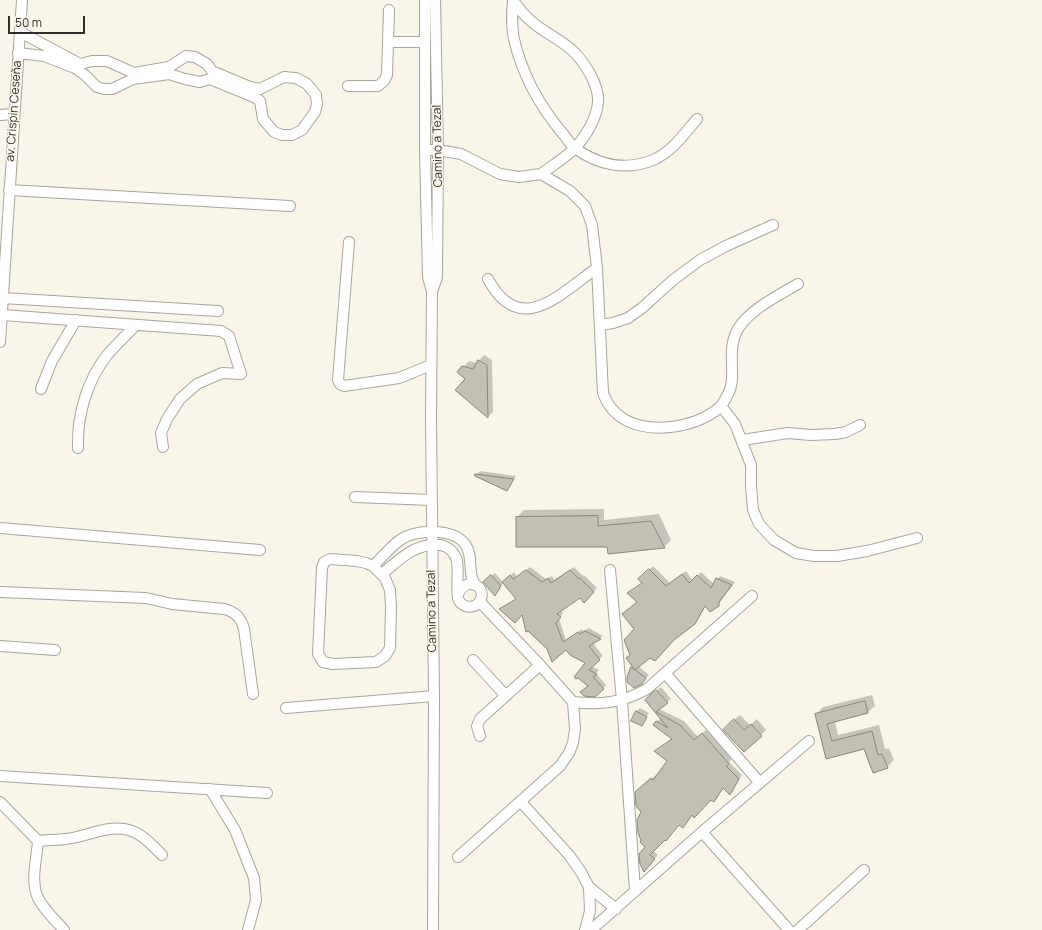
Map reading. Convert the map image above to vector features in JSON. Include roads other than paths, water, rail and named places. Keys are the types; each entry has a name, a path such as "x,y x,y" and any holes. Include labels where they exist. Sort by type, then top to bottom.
{"street":[{"name":"av. Crispin Ceseña","path":"0,342 3,298 2,268 22,0"},
{"name":"Camino a Tezal","path":"425,0 425,150 428,277 432,292 431,531 434,696 433,930"},
{"name":"Camino a Tezal","path":"432,292 437,277 438,150 435,0"},
{"path":"425,150 438,150 461,154 500,174 519,177 542,174 574,148 588,131 595,115 598,102 595,85 586,68 575,53 554,36 531,22 513,0"},
{"path":"513,0 511,19 514,39 526,74 546,111 558,129 574,148 598,162 620,166 654,160 671,148 697,119"},
{"path":"348,86 378,86 387,76 390,10"},
{"path":"18,53 44,56 75,68 97,87 104,88 112,89 132,79 170,74 200,82 210,79 260,101 263,119 274,132 282,135 292,135 302,130 315,112 317,104 316,95 307,84 296,78 284,77 260,89 250,87 212,71 207,64 195,57 186,56 169,67 134,73 107,61 80,64 20,32"},
{"path":"388,42 424,42"},
{"path":"0,115 14,114"},
{"path":"542,174 570,191 585,206 592,225 597,268 603,393 608,404 616,414 638,426 664,428 687,423 708,416 721,406 729,393 732,379 731,347 738,329 748,317 769,300 798,284"},
{"path":"9,190 290,206"},
{"path":"600,324 613,323 628,318 642,308 673,280 700,260 726,246 773,225"},
{"path":"349,242 338,380 340,384 344,386 393,379 431,365"},
{"path":"488,279 500,297 512,306 527,309 541,306 557,297 597,268"},
{"path":"3,298 218,311"},
{"path":"2,315 221,331 228,336 241,374 222,373 197,384 180,399 167,419 161,433 163,447"},
{"path":"41,389 52,361 76,320"},
{"path":"78,448 78,432 82,409 91,381 108,355 136,325"},
{"path":"721,406 735,424 751,465 753,510 759,524 774,540 796,552 814,556 836,556 867,551 917,538"},
{"path":"742,440 788,433 811,435 835,434 846,432 860,425"},
{"path":"355,497 432,500"},
{"path":"0,528 260,550"},
{"path":"373,566 399,541 406,537 431,531 455,535 465,544 470,556 471,578 482,592 482,598 475,606 468,608 462,605 458,600 456,560 453,552 447,546 432,544 416,549 407,553 382,574"},
{"path":"330,559 357,561 373,566 382,574 390,590 391,607 390,648 385,656 376,662 333,664 323,662 318,654 322,568 324,562 330,559"},
{"path":"610,570 622,700 635,891"},
{"path":"458,594 460,588 464,585 470,583 475,584"},
{"path":"0,592 146,598 172,604 231,611 238,615 242,621 253,694"},
{"path":"573,702 589,704 609,703 634,696 647,689 752,596"},
{"path":"458,857 560,766 569,754 575,729 573,702 480,602"},
{"path":"0,646 55,650"},
{"path":"473,660 506,696"},
{"path":"480,736 477,726 478,722 540,666"},
{"path":"665,673 760,783"},
{"path":"286,708 434,696"},
{"path":"591,930 702,832 809,741"},
{"path":"0,776 267,793"},
{"path":"210,790 235,830 254,878 256,900 248,930"},
{"path":"0,802 38,841 35,887 38,897 45,909 64,930"},
{"path":"521,802 569,856 581,872 589,887 616,909"},
{"path":"38,841 66,839 110,829 124,828 135,832 147,840 162,855"},
{"path":"702,832 789,930"},
{"path":"798,930 864,870"},
{"path":"585,930 590,911 589,887"}]}
